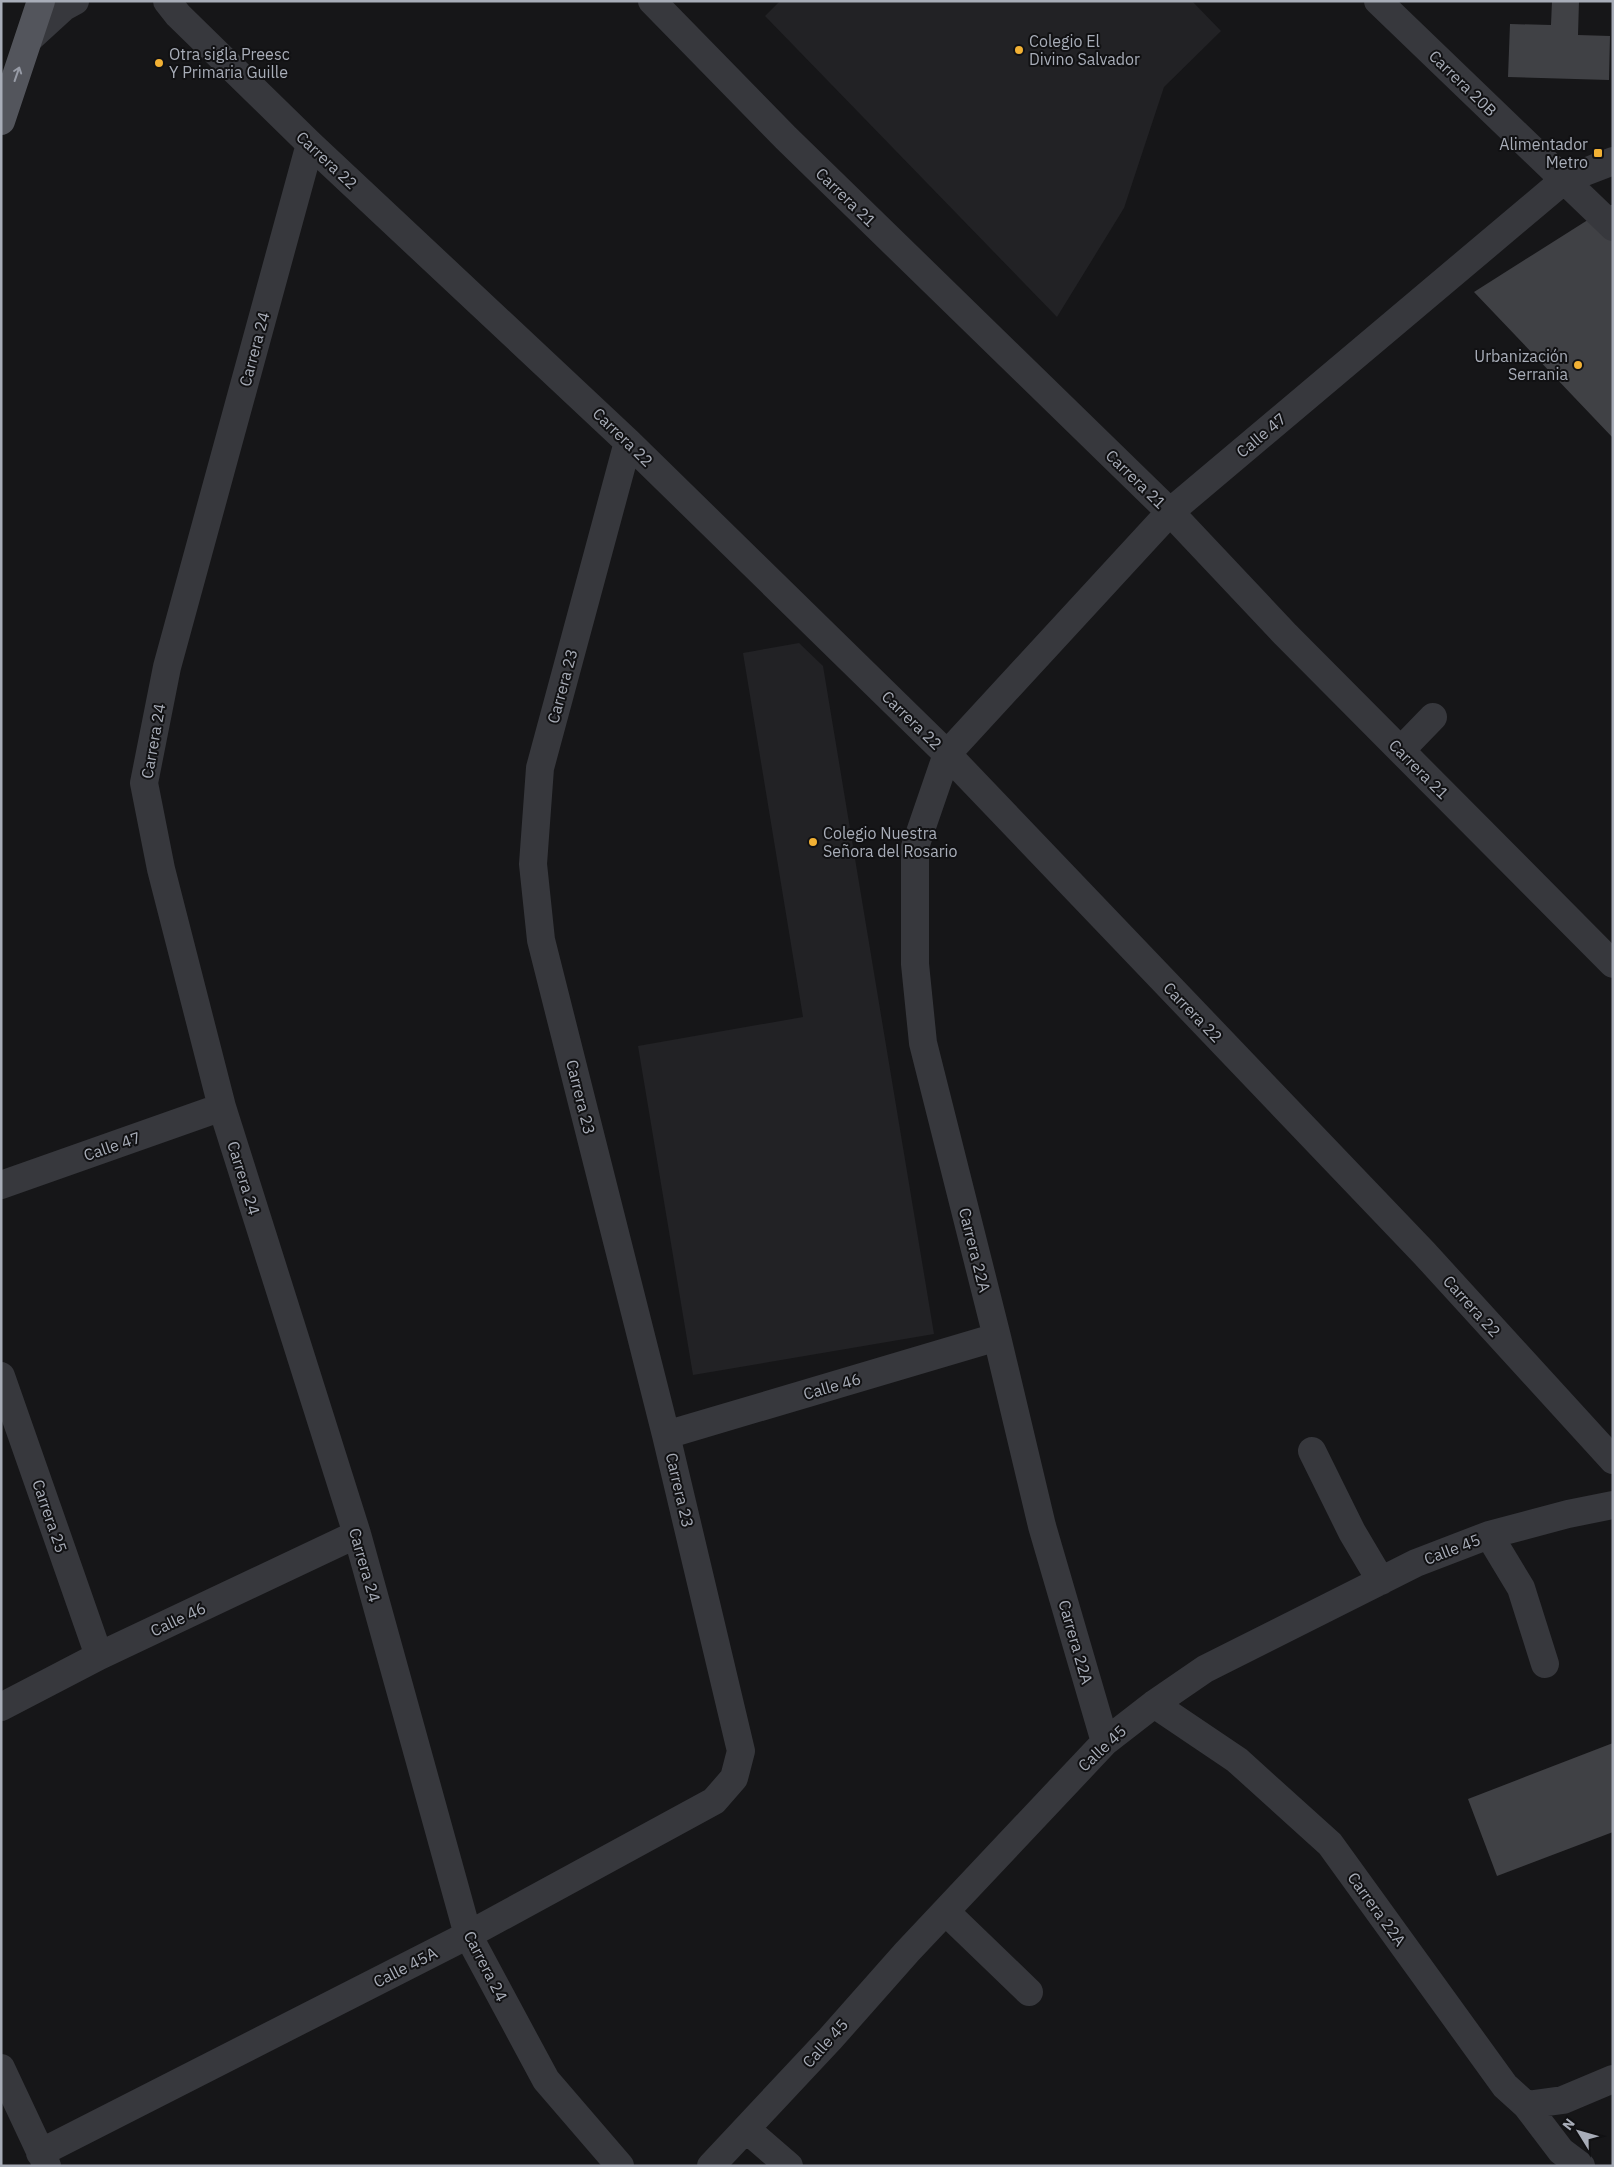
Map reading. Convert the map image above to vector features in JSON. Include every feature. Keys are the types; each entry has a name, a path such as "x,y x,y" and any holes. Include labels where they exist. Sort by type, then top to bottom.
{"main road":[{"path":"1,121 41,1"}],"street":[{"path":"29,39 64,7 75,1"},
{"name":"Carrera 22","path":"148,1 172,8 310,144 628,442 946,754 1424,1253 1613,1460"},
{"name":"Carrera 21","path":"652,1 786,138 1170,512 1285,634 1613,964"},
{"name":"Carrera 20B","path":"1378,1 1605,220"},
{"name":"Carrera 24","path":"310,144 167,667 144,783 161,869 222,1107 356,1534 468,1935 546,2080 620,2166"},
{"name":"Calle 47","path":"946,754 1170,512 1564,180 1613,161"},
{"name":"Carrera 23","path":"628,442 540,768 533,864 541,940 666,1435 742,1751"},
{"path":"1401,750 1434,717"},
{"name":"Carrera 22A","path":"946,754 915,847 915,964 923,1042 1042,1526 1105,1742"},
{"name":"Calle 47","path":"1,1185 222,1107"},
{"name":"Calle 46","path":"666,1435 997,1337"},
{"name":"Carrera 25","path":"1,1376 100,1656"},
{"path":"1312,1451 1352,1532 1381,1581"},
{"name":"Calle 45","path":"712,2166 1105,1742 1154,1704 1205,1669 1416,1563 1489,1535 1568,1514 1613,1505"},
{"name":"Calle 46","path":"1,1707 100,1656 356,1534"},
{"path":"1489,1535 1520,1588 1545,1664"},
{"name":"Carrera 22A","path":"1154,1704 1237,1760 1330,1844 1505,2086 1526,2105 1561,2151 1580,2166"},
{"name":"Calle 45A","path":"44,2159 468,1935 714,1801 734,1778 742,1751"},
{"path":"946,1912 1029,1992"},
{"path":"1,2068 44,2159"},
{"path":"1526,2105 1563,2100 1613,2079"},
{"path":"746,2129 789,2166"}],"shaded area":[{"path":"780,1 1192,1 1221,31 1164,87 1124,208 1057,317 765,16"},
{"name":"Colegio Nuestra Señora del Rosario","path":"799,643 823,666 934,1334 693,1375 638,1046 803,1017 743,653"}],"building":[{"path":"1552,1 1579,1 1578,35 1610,36 1609,80 1508,77 1510,24 1551,25"},
{"name":"Urbanización Serrania","path":"1613,204 1613,438 1474,292"},
{"path":"1613,1743 1613,1832 1497,1876 1468,1799"}],"place":[{"name":"Colegio El Divino Salvador","path":"1019,50"},
{"name":"Otra sigla Preesc Y Primaria Guille","path":"159,63"},
{"name":"Alimentador Metro","path":"1598,153"},
{"name":"Urbanización Serrania","path":"1578,365"},
{"name":"Colegio Nuestra Señora del Rosario","path":"813,842"}]}
